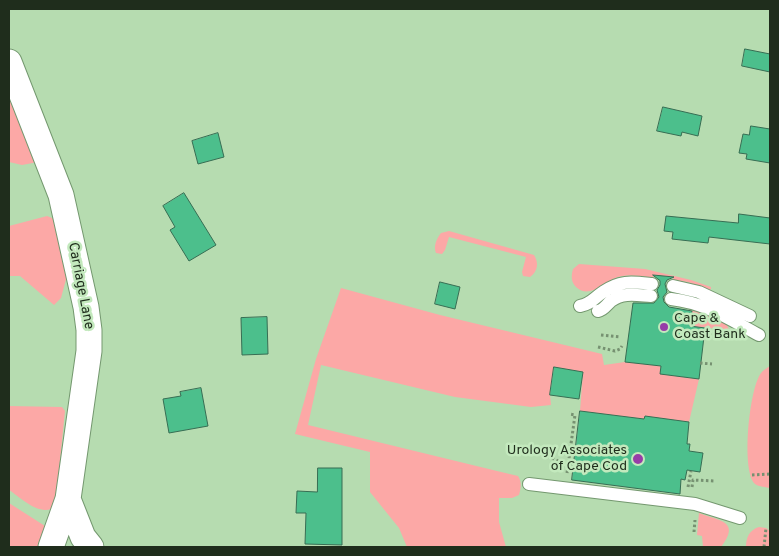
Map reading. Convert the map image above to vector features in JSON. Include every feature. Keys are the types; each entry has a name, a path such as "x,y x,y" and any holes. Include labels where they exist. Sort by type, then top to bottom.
{"street":[{"name":"Carriage Lane","path":"9,62 61,195 86,307 89,330 89,351 68,499 52,547"},
{"path":"68,499 84,537 91,547"}],"lane":[{"path":"580,306 591,303 608,289 624,282 652,290 622,295 598,311"},
{"path":"750,316 699,292 672,292 759,335"},
{"path":"529,484 695,504 740,518"}],"path":[{"path":"704,332 715,334"},
{"path":"601,335 620,338"},
{"path":"598,347 615,351 622,346"},
{"path":"700,363 712,364"},
{"path":"566,480 575,415 569,414"},
{"path":"534,449 560,462 574,464"},
{"path":"690,470 689,493 693,480 716,480"},
{"path":"752,475 770,474"},
{"path":"764,547 766,528"}],"shaded area":[{"path":"9,92 38,162 22,165 9,162"},
{"path":"47,216 56,223 69,268 61,298 54,305 20,276 9,276 9,226"},
{"path":"449,231 534,255 537,261 536,270 530,277 523,276 522,272 526,257 449,237 442,254 436,253 435,245 438,237 441,233"},
{"path":"579,264 645,269 691,280 711,287 711,289 708,291 688,282 673,280 673,277 654,275 653,278 631,275 618,277 592,291 586,291 576,287 572,281 573,269"},
{"path":"341,288 440,315 602,354 604,365 625,362 661,366 660,374 699,379 689,422 645,416 644,419 580,411 583,372 554,367 550,395 551,405 531,407 455,397 321,365 308,425 518,476 519,478 521,485 519,495 512,498 499,498 499,522 506,547 407,547 399,528 370,492 370,452 295,434 316,359"},
{"path":"692,311 705,313 727,325 729,330 690,326"},
{"path":"770,366 770,488 755,484 751,476 748,463 748,430 753,395 757,382 762,372"},
{"path":"9,406 62,407 65,411 56,500 51,509 46,510 35,507 9,490"},
{"path":"9,503 45,526 41,547 9,547"},
{"path":"699,513 720,520 728,527 727,538 721,547 703,547 702,536 697,535"},
{"path":"759,527 770,531 770,547 746,547 749,535"}],"building":[{"path":"745,49 770,54 770,72 742,66"},
{"path":"663,107 702,116 698,136 682,132 681,136 657,131"},
{"path":"751,126 770,129 770,163 746,159 747,154 739,153 743,134 749,135"},
{"path":"218,133 224,157 198,164 192,141"},
{"path":"184,193 216,245 189,261 170,230 175,227 163,206"},
{"path":"739,214 770,218 770,244 709,237 708,243 672,239 673,232 664,231 666,216 738,223"},
{"name":"Cape & Coast Bank","path":"653,275 674,277 667,280 665,284 667,292 663,297 664,302 669,307 692,311 690,326 705,328 699,379 660,374 661,366 625,362 633,303 654,303 659,297 657,290 660,281"},
{"path":"440,282 460,287 455,309 435,304"},
{"path":"267,317 268,354 242,355 241,318"},
{"path":"554,367 583,372 579,399 550,395"},
{"path":"201,388 208,426 169,433 163,399 181,396 180,392"},
{"name":"Urology Associates of Cape Cod","path":"580,411 644,419 645,416 689,422 687,444 690,444 689,451 703,453 700,472 687,470 685,480 681,479 680,494 572,480"},
{"path":"318,468 342,468 342,545 305,544 306,513 296,513 297,491 317,492"}],"place":[{"name":"Cape & Coast Bank","path":"664,327"},
{"name":"Urology Associates of Cape Cod","path":"638,459"}]}
